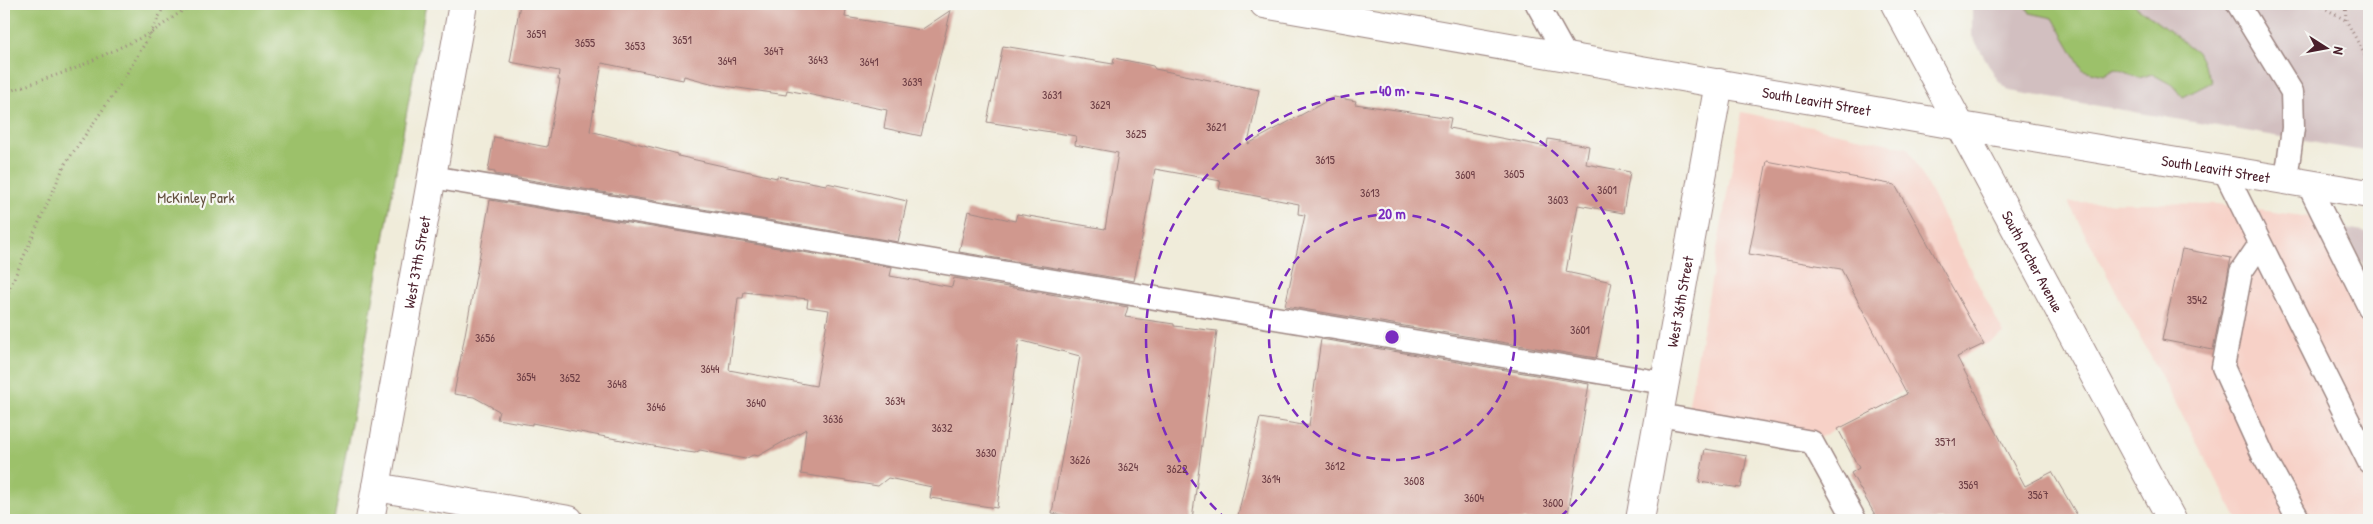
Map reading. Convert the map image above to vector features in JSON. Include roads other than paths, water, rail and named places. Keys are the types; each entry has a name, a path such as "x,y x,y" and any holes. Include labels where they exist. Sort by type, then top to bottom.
{"street":[{"name":"West 37th Street","path":"370,520 463,4"},
{"name":"South Leavitt Street","path":"1264,4 1961,126 2369,194"},
{"name":"South Archer Avenue","path":"1895,4 2172,520"},
{"name":"West 36th Street","path":"1640,520 1718,83"},
{"path":"376,487 569,520"}],"lane":[{"path":"1537,4 1567,58"},
{"path":"2238,4 2292,92 2297,182 2369,307"},
{"path":"2224,170 2369,462"},
{"path":"432,177 1664,383"},
{"path":"2260,244 2241,272 2223,367 2264,458 2299,520"},
{"path":"1659,415 1812,442 1855,520"}],"park label":[{"name":"McKinley Park","path":"196,197"}]}
